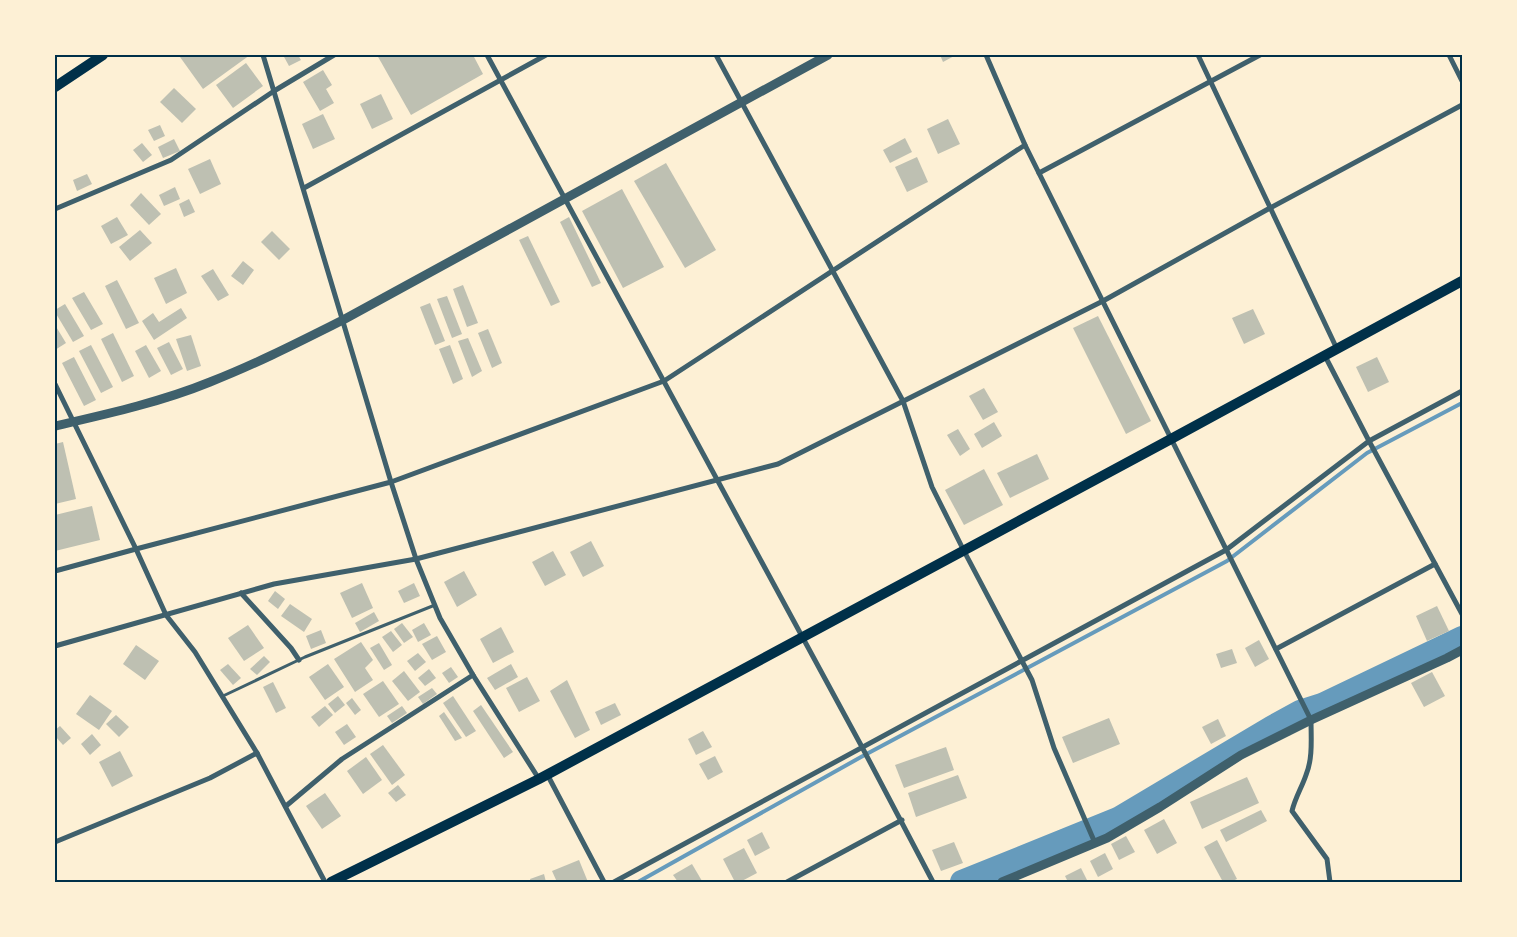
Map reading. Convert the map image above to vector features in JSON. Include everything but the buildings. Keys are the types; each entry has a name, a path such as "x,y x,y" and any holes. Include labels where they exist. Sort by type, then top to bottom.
{"main road":[{"path":"55,86 103,55"},
{"path":"331,882 543,777 1462,281"}],"street":[{"path":"264,55 391,482 416,559 440,618 473,675 543,777 604,882"},
{"path":"55,209 171,160 334,55"},
{"path":"487,55 902,820 933,882"},
{"path":"304,188 546,55"},
{"path":"716,55 903,401 932,487 1032,680 1054,748 1095,843"},
{"path":"55,426 166,397 210,382 261,360 342,320 566,200 828,55"},
{"path":"986,55 1025,145 1311,720 1312,745 1307,773 1292,811 1327,859 1330,882"},
{"path":"1198,55 1337,349"},
{"path":"1039,173 1260,55"},
{"path":"1449,55 1462,81"},
{"path":"55,646 274,584 416,559 778,464 1103,301 1270,208 1462,105"},
{"path":"55,571 391,482 664,381 1025,145"},
{"path":"1325,356 1368,441 1462,614"},
{"path":"55,384 136,548 166,615 195,652 257,752 325,882"},
{"path":"614,882 1226,550 1368,441 1462,391"},
{"path":"1276,649 1435,564"},
{"path":"241,593 291,648 299,660"},
{"path":"1002,882 1095,843 1129,826 1241,755 1311,720 1462,650"},
{"path":"286,806 342,759 473,675"},
{"path":"55,842 210,778 257,752"},
{"path":"787,882 902,820"}],"lane":[{"path":"223,696 299,660 435,604"}],"waterway":[{"path":"638,882 861,757 1227,561 1367,453 1462,403"},
{"path":"962,882 1118,819 1300,712 1322,705 1462,638"}]}
